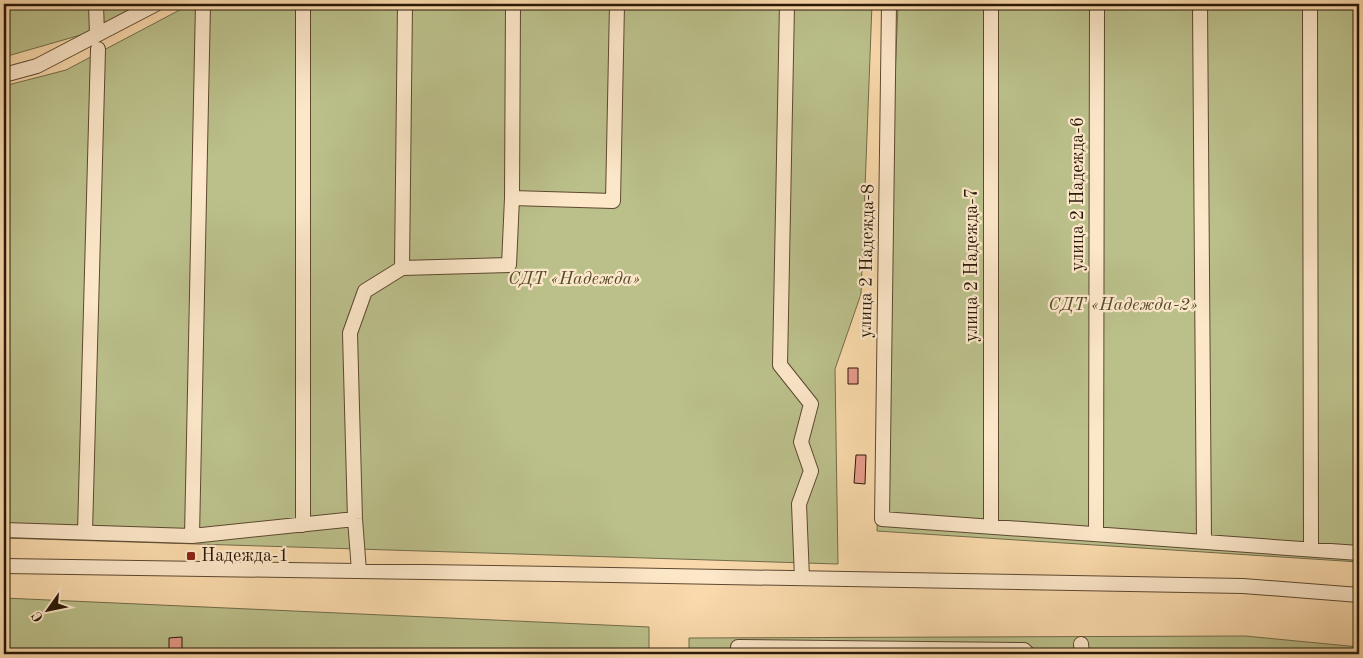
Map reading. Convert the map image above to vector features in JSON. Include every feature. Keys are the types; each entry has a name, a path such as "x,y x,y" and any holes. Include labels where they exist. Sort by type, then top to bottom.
{"street":[{"path":"96,4 97,35"},
{"path":"4,75 37,66 156,4"},
{"path":"192,536 203,4"},
{"path":"303,4 303,525"},
{"path":"402,268 405,4"},
{"path":"359,572 354,519 350,333 365,291 402,268 509,265 512,198 513,4"},
{"path":"512,198 613,201 617,4"},
{"path":"787,4 780,366 811,404 801,442 811,471 799,504 802,578"},
{"name":"улица 2 Надежда-8","path":"889,4 882,519 991,526"},
{"name":"улица 2 Надежда-7","path":"991,4 991,526"},
{"name":"улица 2 Надежда-6","path":"1096,534 1097,4"},
{"path":"1200,4 1204,542"},
{"path":"1310,4 1312,549"},
{"path":"85,532 98,49"},
{"path":"4,530 192,536 354,519"},
{"path":"991,526 1359,552"},
{"path":"4,566 1243,586 1359,595"},
{"path":"738,654 738,647 932,652 1024,650 1028,654"}],"green space":[{"path":"4,4 155,4 112,26 4,57"},
{"name":"СДТ «Надежда»","path":"191,4 872,4 861,294 835,369 838,564 4,538 4,86 66,70"},
{"name":"СДТ «Надежда-2»","path":"898,4 1359,4 1359,562 877,531"},
{"path":"4,598 649,627 649,654 4,654"},
{"path":"1245,636 1359,647 1359,654 689,654 689,638"}],"building":[{"path":"848,368 858,368 858,384 848,384"},
{"path":"856,455 866,455 865,484 854,483"},
{"path":"182,637 182,649 169,649 169,638"}],"place":[{"name":"Надежда-1","path":"191,556"}]}
